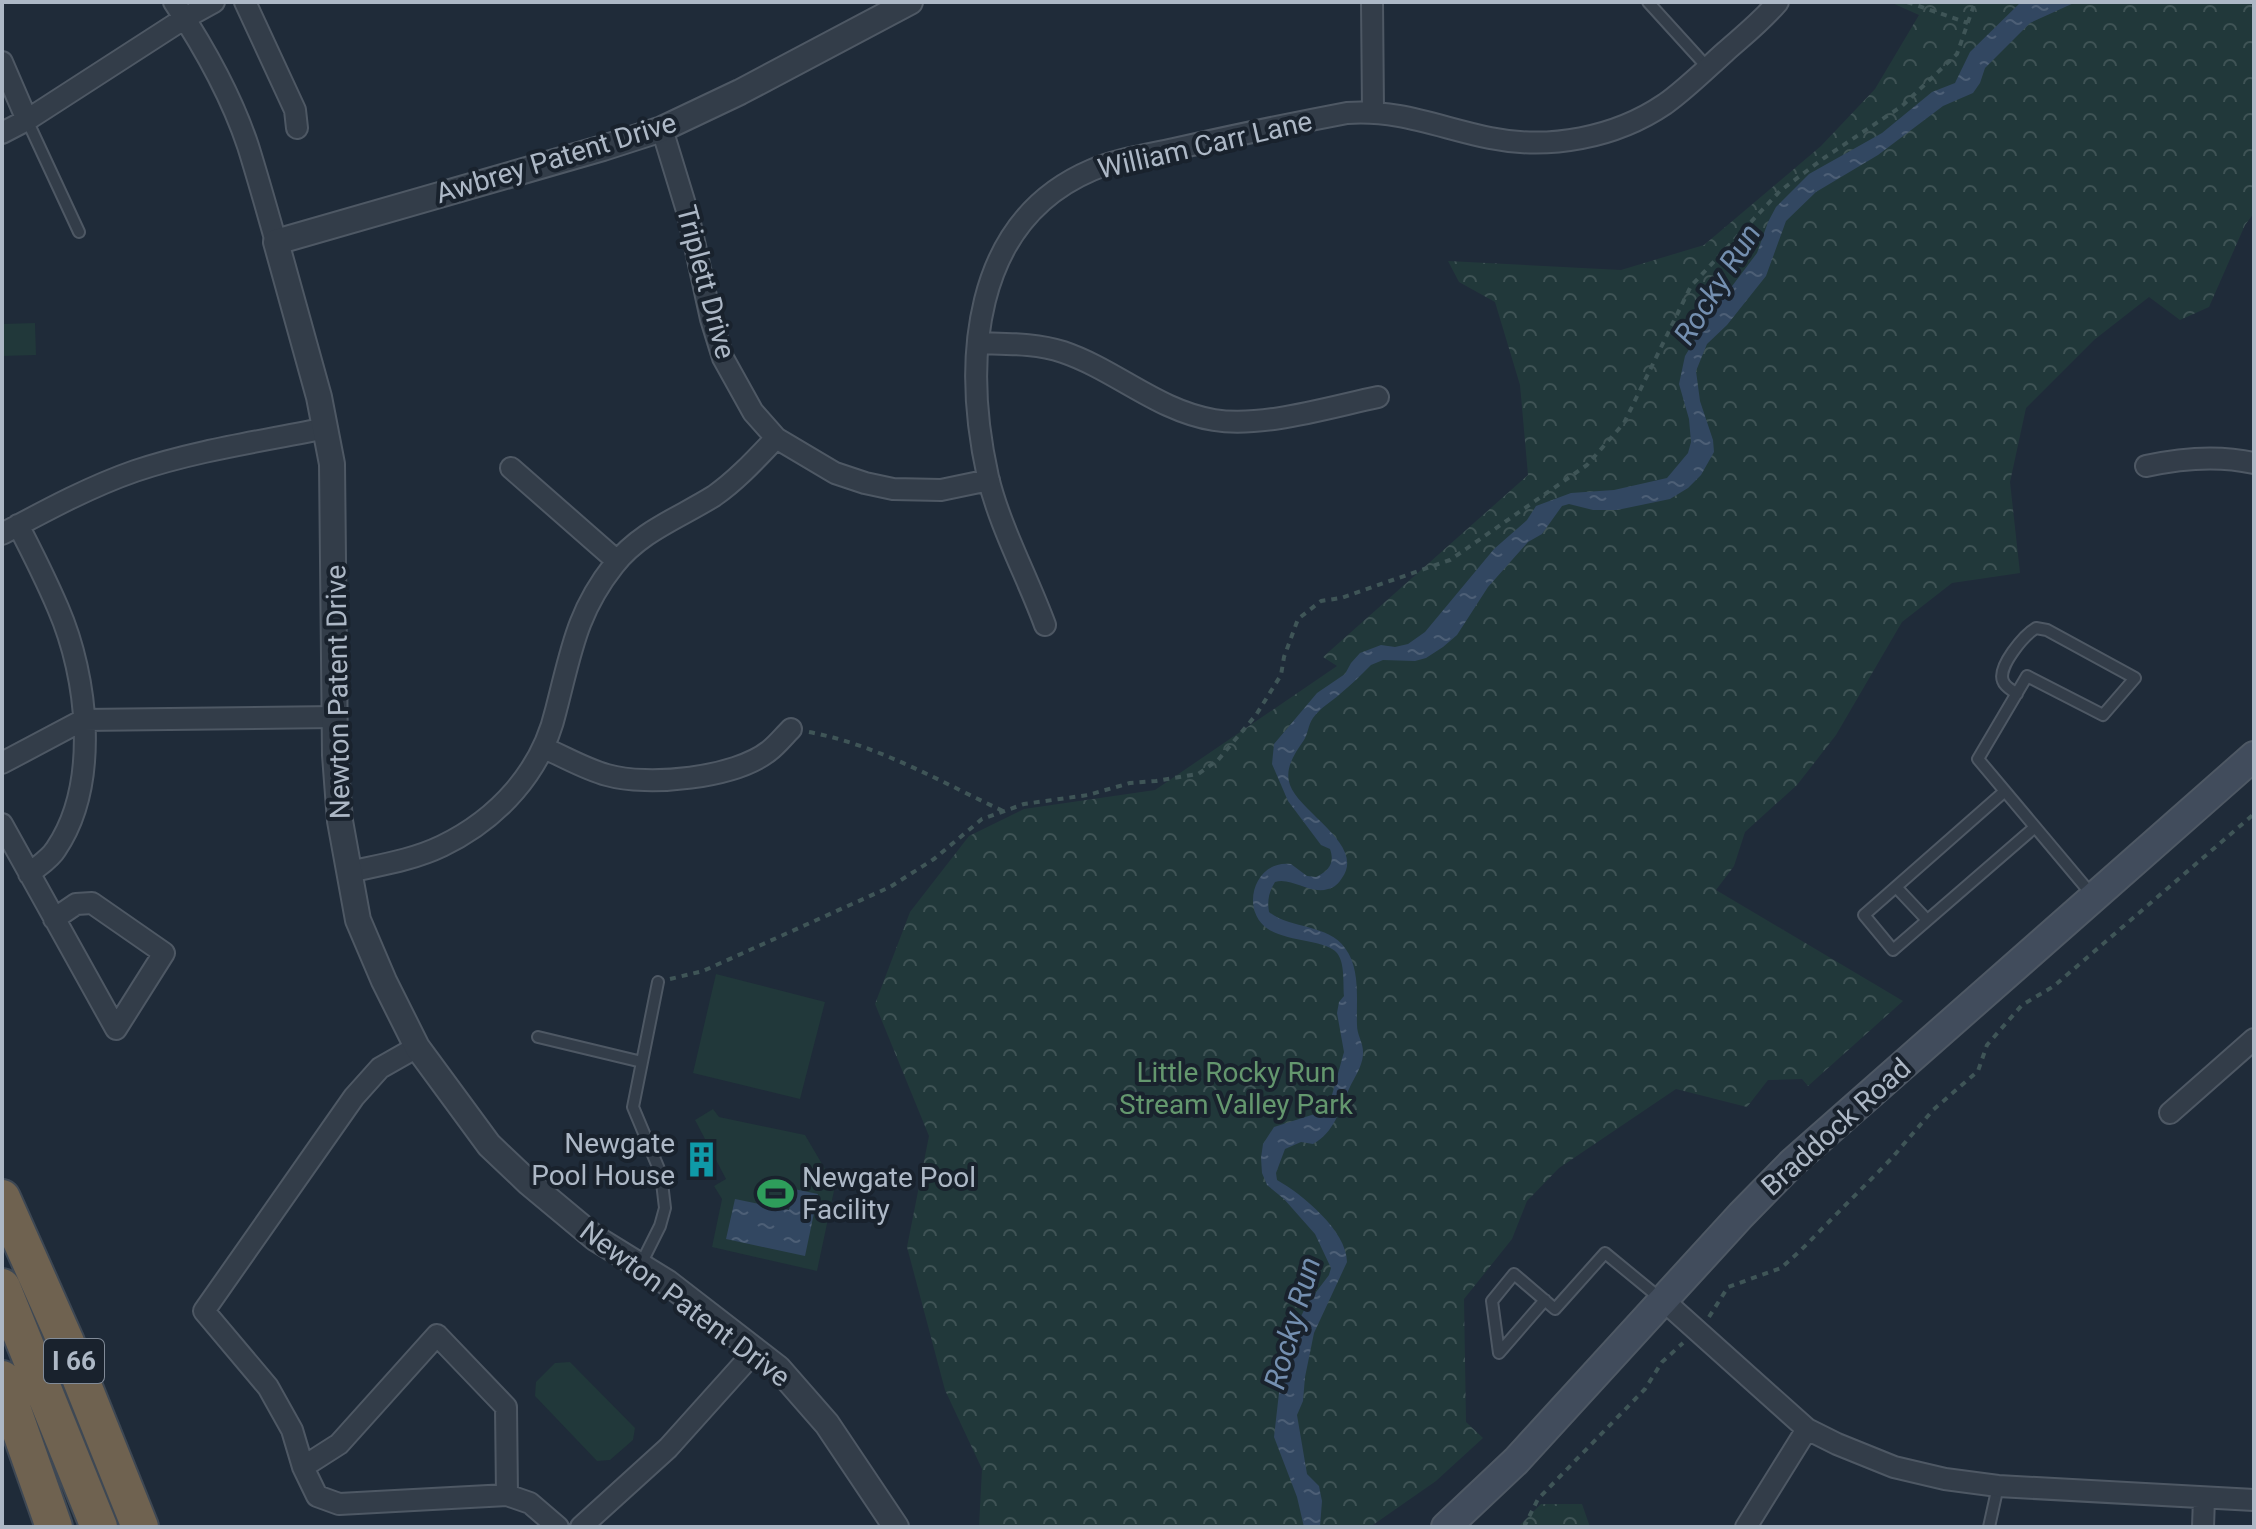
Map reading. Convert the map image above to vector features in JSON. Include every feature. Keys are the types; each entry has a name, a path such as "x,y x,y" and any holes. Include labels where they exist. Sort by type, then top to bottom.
{"highway":[{"name":"I 66","path":"2,1198 65,1340 140,1527"},
{"path":"2,1287 99,1527"},
{"path":"2,1379 54,1527"}],"main road":[{"name":"Braddock Road","path":"1446,1527 1516,1461 1792,1163 2254,756"}],"street":[{"path":"2,133 27,120 180,10 214,2"},
{"path":"245,2 295,110 297,128"},
{"name":"Awbrey Patent Drive","path":"276,242 662,129 740,92 910,2"},
{"path":"1372,2 1373,111"},
{"name":"William Carr Lane","path":"1045,625 989,480 978,396 978,343 985,294 1000,255 1031,212 1070,182 1108,163 1347,113 1373,111 1420,119 1505,141 1565,141 1604,133 1655,110 1708,68 1778,2"},
{"name":"Newton Patent Drive","path":"180,10 214,68 247,144 326,428 332,464 335,717 340,821 358,920 384,981 417,1047 489,1145 595,1238 668,1283 756,1350 795,1386 827,1424 896,1527"},
{"path":"2,62 27,120"},
{"name":"Triplett Drive","path":"662,129 688,214 711,319 723,358 753,412 776,438 835,473 879,486 908,491 941,490 989,480"},
{"path":"978,343 1028,345 1063,352 1088,362 1166,406 1216,421 1255,422 1378,397"},
{"path":"29,874 55,852 70,823 83,780 83,720 79,670 59,610 10,529 135,471 198,454 326,428"},
{"path":"349,872 440,847 465,834 505,801 530,772 544,748 579,621 593,592 617,561 647,534 726,487 776,438"},
{"path":"2146,466 2199,458 2237,459 2254,463"},
{"path":"511,468 617,561"},
{"path":"2,763 83,720 335,717"},
{"path":"544,748 610,776 638,781 666,781 744,765 768,752 791,729"},
{"path":"2,824 54,919 116,1029 164,953 92,903 76,904 54,919"},
{"path":"2170,1113 2254,1039"},
{"path":"417,1047 380,1068 354,1097 204,1311 268,1387 292,1430 303,1467 317,1496 339,1504 507,1495 530,1503 558,1527"},
{"path":"1663,1300 1807,1429 1894,1467 1945,1479 1998,1486 2254,1500"},
{"path":"303,1467 339,1444 437,1335 506,1407 507,1495"},
{"path":"581,1527 668,1448 756,1350"},
{"path":"1746,1527 1807,1429"},
{"path":"2203,1527 2204,1498"}],"lane":[{"path":"1648,2 1708,68"},
{"path":"27,120 79,232"},
{"path":"2017,694 2005,685 2001,678 2002,669 2027,633 2036,628 2047,630 2135,678 2103,715 2027,676 2017,694 1978,759 2094,896"},
{"path":"2005,791 1864,915 1893,950 2035,827"},
{"path":"1896,887 1927,920"},
{"path":"640,1266 660,1226 665,1208 661,1174 633,1107 658,982"},
{"path":"538,1037 642,1062"},
{"path":"1545,1300 1499,1353 1492,1301 1514,1274 1545,1300 1555,1309 1605,1253 1663,1300"},
{"path":"1989,1527 1998,1486"}],"path":[{"path":"1907,2 1968,23"},
{"path":"658,982 703,971 890,887 934,859 982,819 1024,804 1088,795 1130,783 1198,774 1218,760 1256,715 1281,675 1298,619 1321,601 1341,598 1450,560 1587,465 1624,423 1691,286 1780,191 1902,106 1957,54 1975,2"},
{"path":"791,729 853,743 1003,811"},
{"path":"1524,1527 1538,1499 1645,1389 1662,1362 1716,1309 1728,1287 1781,1268 1800,1251 1891,1159 1933,1110 1978,1071 1987,1045 2022,1005 2054,986 2254,814"}],"green space":[{"name":"Little Rocky Run Stream Valley Park","path":"1890,2 2254,2 2254,213 2245,225 2209,307 2180,320 2149,297 2094,340 2026,408 2010,482 2020,573 1952,583 1902,622 1836,735 1797,785 1745,832 1734,866 1716,890 1903,1001 1808,1086 1802,1079 1768,1080 1747,1107 1676,1089 1559,1168 1527,1201 1512,1239 1464,1299 1466,1422 1483,1438 1436,1481 1370,1527 979,1527 982,1469 945,1390 907,1247 929,1136 875,1004 910,912 969,836 1024,809 1155,790 1337,666 1323,657 1528,475 1520,385 1495,302 1459,282 1448,261 1621,270 1704,245 1821,146 1875,89 1919,15"},
{"path":"35,323 36,355 2,356 2,324"},
{"path":"716,974 825,1002 800,1099 693,1073"},
{"name":"Newgate Pool Facility","path":"713,1109 719,1117 805,1135 835,1186 817,1271 712,1247 722,1199 714,1186 726,1179 695,1120"},
{"path":"570,1362 635,1428 633,1440 610,1460 597,1461 535,1396 536,1382 555,1363"},
{"path":"1541,1504 1582,1504 1590,1527 1518,1527"}],"water":[{"name":"Rocky Run","path":"2021,2 2076,2 2030,23 1985,68 1973,93 1943,106 1878,155 1816,192 1786,221 1766,276 1727,325 1707,344 1696,371 1700,401 1714,452 1701,475 1670,499 1617,510 1593,510 1569,504 1562,506 1542,534 1528,542 1488,587 1457,635 1426,658 1415,661 1383,660 1371,665 1316,714 1291,761 1288,773 1290,785 1296,796 1339,841 1347,866 1339,882 1328,889 1315,890 1288,882 1275,882 1269,896 1269,912 1329,935 1345,948 1356,975 1357,1029 1363,1051 1359,1068 1331,1127 1313,1144 1301,1142 1285,1149 1276,1173 1277,1180 1310,1204 1331,1226 1340,1238 1347,1262 1314,1333 1303,1401 1297,1415 1307,1474 1319,1486 1322,1501 1320,1527 1304,1527 1297,1497 1274,1437 1280,1384 1285,1377 1292,1335 1307,1304 1331,1268 1315,1234 1267,1185 1261,1158 1263,1144 1274,1127 1324,1111 1330,1102 1344,1052 1337,1013 1344,996 1342,968 1337,953 1316,943 1268,929 1254,910 1255,887 1268,869 1291,864 1307,876 1316,877 1327,869 1332,858 1330,849 1321,845 1288,801 1272,764 1274,744 1317,693 1345,674 1360,653 1381,645 1395,647 1408,644 1425,632 1494,549 1527,520 1536,506 1571,493 1614,490 1667,478 1688,453 1691,442 1689,419 1679,384 1685,356 1708,318 1757,253 1776,207 1809,174 1882,133 1932,92 1955,83 1970,52"},
{"path":"794,1189 818,1194 805,1256 726,1239 735,1199 789,1210"}],"place":[{"name":"Newgate Pool House","path":"701,1159"},
{"name":"Newgate Pool Facility","path":"776,1193"}]}
